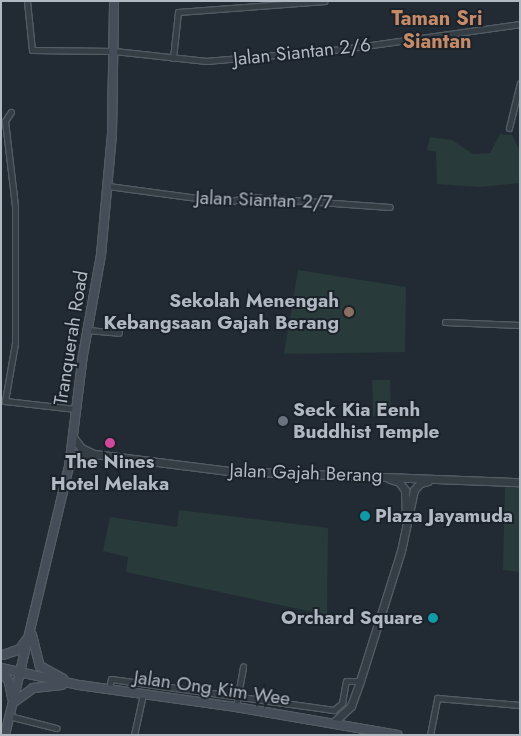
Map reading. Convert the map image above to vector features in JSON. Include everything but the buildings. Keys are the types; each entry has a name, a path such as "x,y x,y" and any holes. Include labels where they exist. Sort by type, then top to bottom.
{"main road":[{"name":"Tranquerah Road","path":"5,735 32,629 69,467 87,330 101,255 108,186 114,51 114,1"},
{"path":"2,655 20,649 32,629"},
{"path":"32,629 34,650 40,666 79,685"},
{"path":"2,655 24,662"},
{"path":"1,669 11,688 13,703"},
{"name":"Jalan Ong Kim Wee","path":"1,669 110,690 237,703 398,735"},
{"path":"13,703 26,691 40,686 79,685"}],"street":[{"name":"Jalan Siantan 2/6","path":"27,1 32,50 114,51 206,61 342,49 520,24"},
{"path":"173,58 178,12 325,1"},
{"path":"509,128 520,83"},
{"path":"11,112 5,121 15,206 14,343 5,401 76,409"},
{"name":"Jalan Siantan 2/7","path":"108,186 227,202 250,197 390,207"},
{"path":"445,322 520,325"},
{"path":"87,330 119,333"},
{"path":"73,437 81,448 94,454"},
{"name":"Jalan Gajah Berang","path":"69,467 76,458 94,454 229,471 372,476 440,481 520,482"},
{"path":"372,476 402,484 405,490 407,521"},
{"path":"334,722 351,706 360,681 401,552 416,486 440,481"},
{"path":"237,703 244,667"},
{"path":"110,690 111,679 237,703 334,710 342,703 346,681 360,681"},
{"path":"134,735 143,694"},
{"path":"430,735 438,698 520,705"},
{"path":"9,716 56,728"},
{"path":"348,724 350,735"},
{"path":"356,735 362,727"}],"shaded area":[{"path":"500,134 512,135 520,151 520,183 479,187 437,184 436,152 427,150 430,137 452,140 473,154 490,153"},
{"path":"298,270 406,287 405,352 284,354"},
{"path":"372,380 390,380 391,415 373,416"},
{"path":"505,487 520,487 520,572 503,570"},
{"path":"179,510 328,528 327,615 126,572 128,557 103,551 110,517 177,527"}],"place":[{"name":"Sekolah Menengah Kebangsaan Gajah Berang","path":"349,312"},
{"name":"Seck Kia Eenh Buddhist Temple","path":"283,421"},
{"name":"The Nines Hotel Melaka","path":"110,443"},
{"name":"Plaza Jayamuda","path":"365,516"},
{"name":"Orchard Square","path":"433,618"}],"district":[{"name":"Taman Sri Siantan","path":"437,30"}]}
